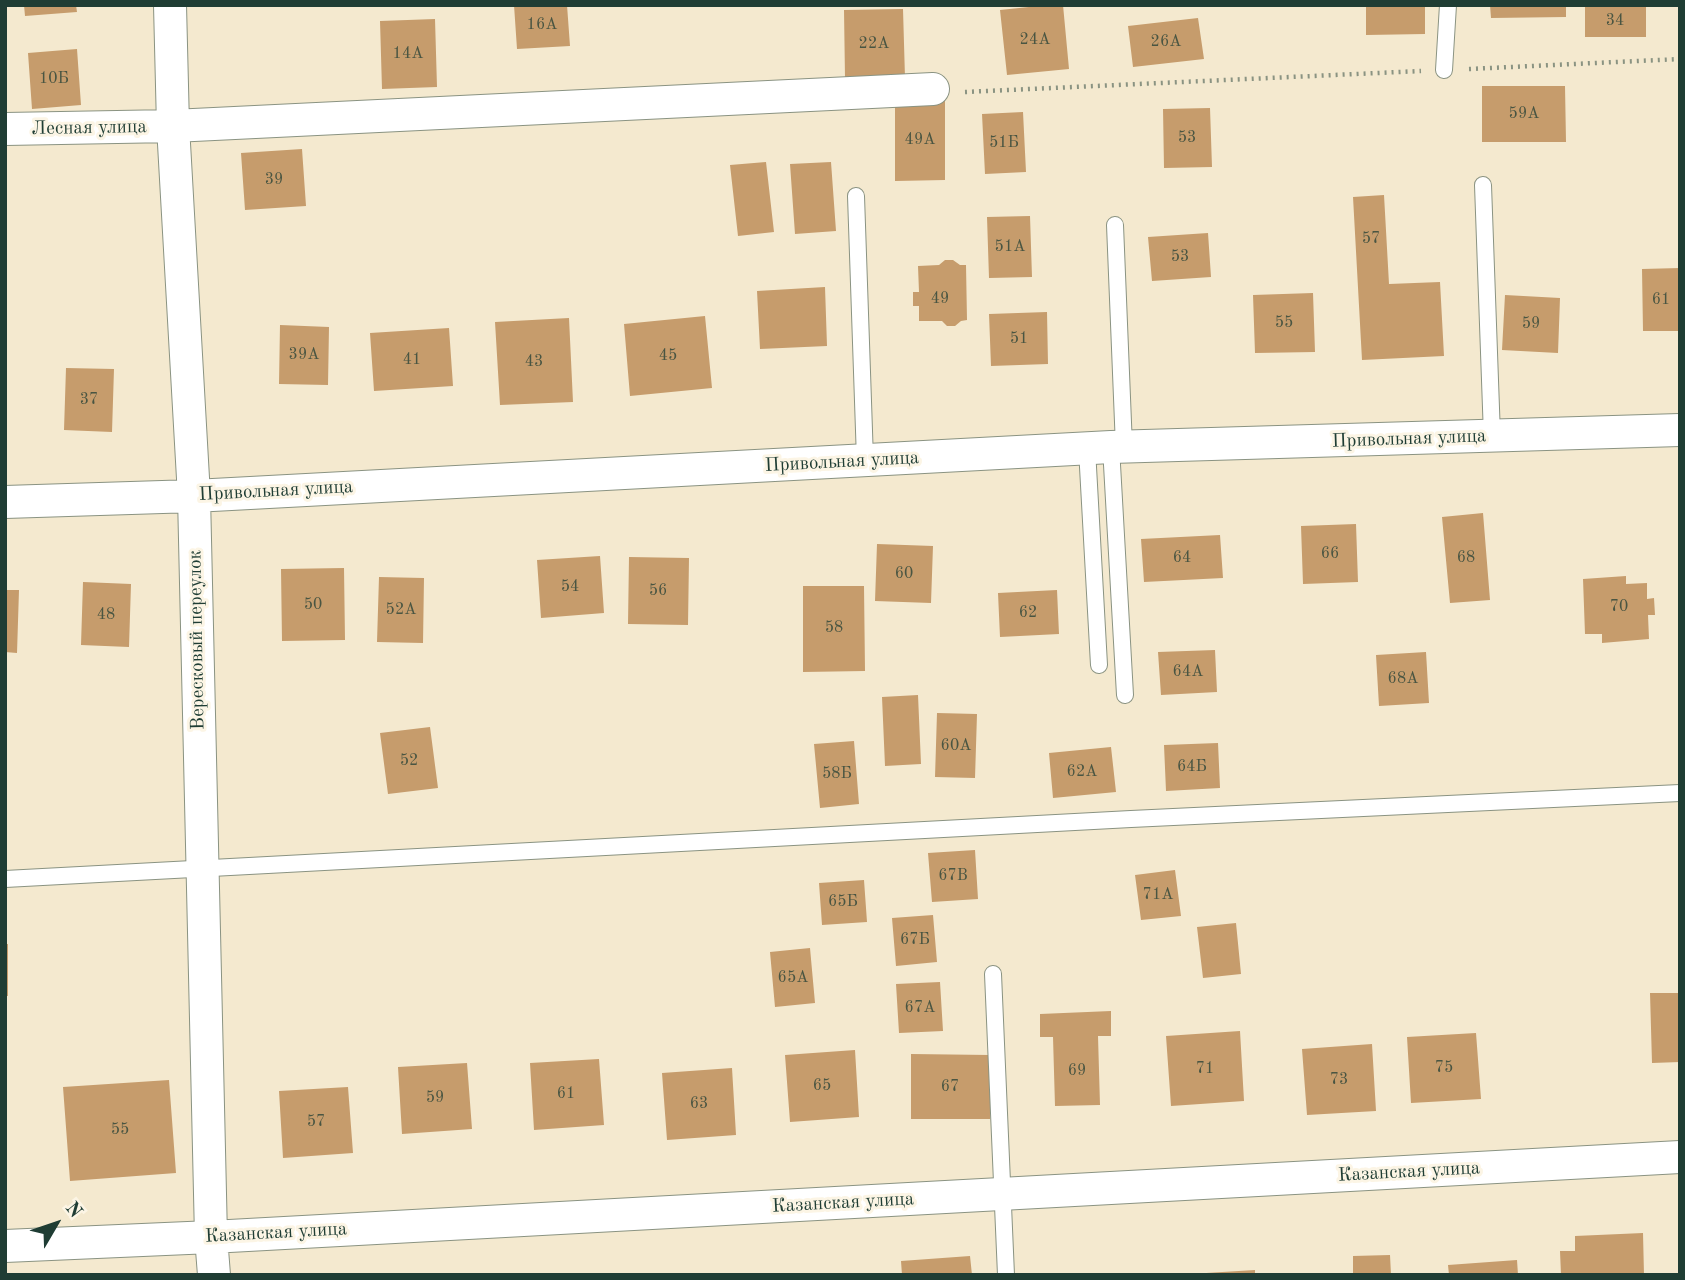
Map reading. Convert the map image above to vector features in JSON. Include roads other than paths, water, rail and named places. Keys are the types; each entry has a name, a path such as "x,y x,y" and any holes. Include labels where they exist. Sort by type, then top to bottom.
{"street":[{"name":"Вересковый переулок","path":"170,5 173,127 194,496 214,1275"},
{"name":"Лесная улица","path":"5,129 173,127 933,89"},
{"name":"Привольная улица","path":"5,502 194,496 1107,448 1680,430"},
{"name":"Казанская улица","path":"5,1246 1680,1157"}],"lane":[{"path":"1444,70 1448,5"},
{"path":"1483,185 1492,436"},
{"path":"856,196 865,460"},
{"path":"1099,665 1115,225"},
{"path":"1107,448 1125,695"},
{"path":"5,879 1680,793"},
{"path":"993,974 1006,1275"}]}
